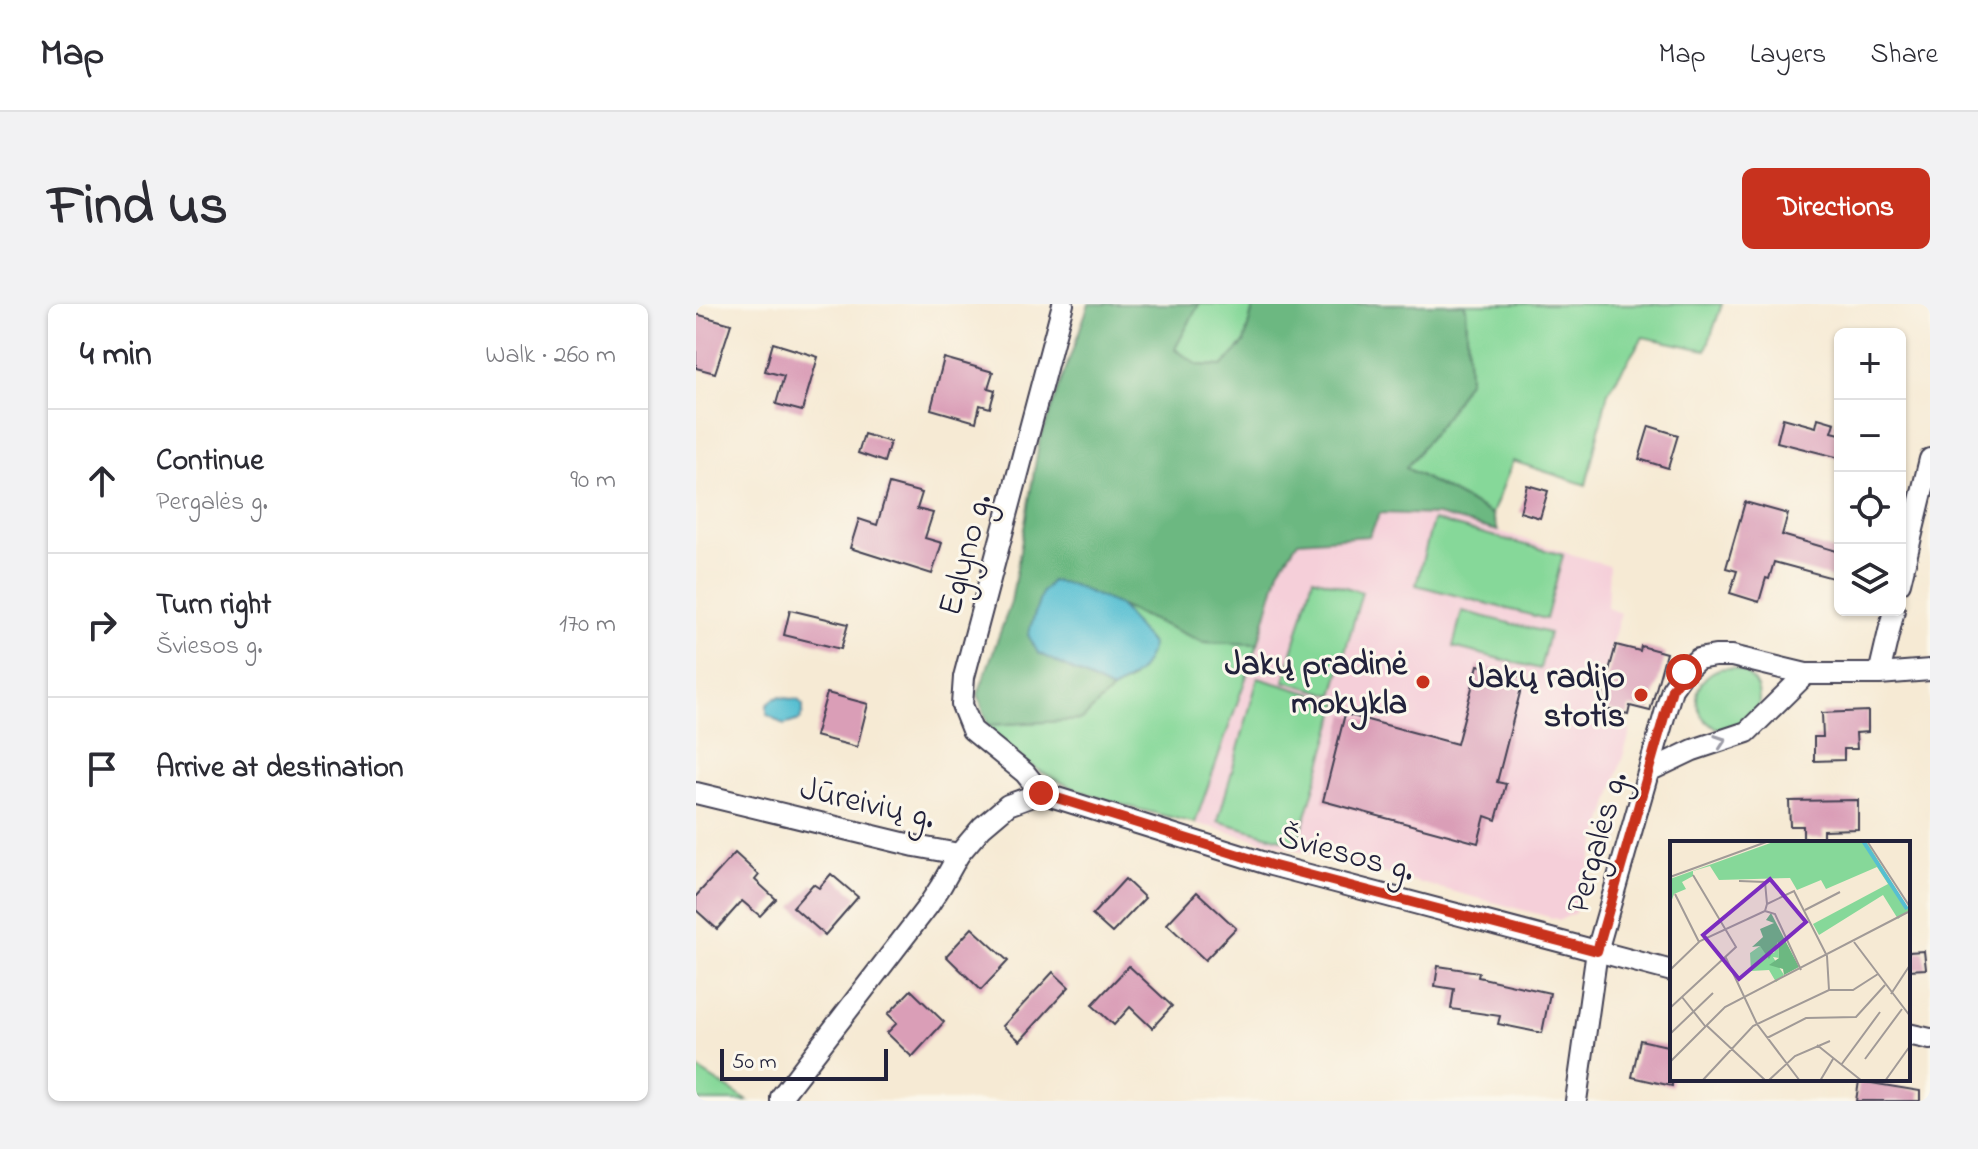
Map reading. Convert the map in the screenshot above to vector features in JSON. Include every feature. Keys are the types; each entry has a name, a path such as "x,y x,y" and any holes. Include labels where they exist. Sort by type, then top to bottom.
{"street":[{"name":"Eglyno g.","path":"1041,793 1025,773 972,730 962,705 964,677 1063,304"},
{"path":"1906,558 1930,459"},
{"path":"1879,674 1893,616"},
{"name":"Pergalės g.","path":"1576,1101 1597,951 1672,689 1698,659 1715,656 1732,656 1806,674"},
{"path":"1649,771 1693,750 1747,732 1806,674 1930,670"},
{"name":"Jūreivių g.","path":"696,793 959,854 982,827 1008,805 1041,793"},
{"name":"Šviesos g.","path":"1041,793 1271,865 1670,970"},
{"path":"781,1101 790,1085 928,906 959,854"},
{"path":"1910,1034 1930,1039"}],"shaded area":[{"name":"Jakų pradinė mokykla","path":"1379,513 1438,515 1609,566 1607,608 1621,613 1590,719 1631,730 1575,913 1560,920 1195,823 1258,644 1279,570 1298,541 1369,536"}],"green space":[{"path":"1089,304 1199,304 1175,349 1198,365 1222,366 1244,343 1254,304 1464,304 1469,379 1447,415 1406,468 1492,514 1498,531 1438,515 1380,513 1369,536 1298,541 1279,570 1258,644 1203,642 1070,584 1051,581 1038,652 1112,690 1082,720 988,725 978,694 1011,602 1039,443"},
{"path":"1199,304 1254,304 1244,343 1223,366 1198,365 1174,349"},
{"path":"1464,304 1722,304 1706,350 1643,337 1608,392 1586,485 1513,461 1492,514 1406,468 1447,415 1469,379"},
{"path":"1433,520 1563,555 1546,619 1416,585"},
{"path":"1313,578 1362,592 1333,695 1284,681"},
{"path":"1119,605 1203,642 1258,644 1195,823 1110,801 1055,779 1030,765 988,725 1082,720 1112,690 1131,680 1152,645"},
{"path":"1462,611 1549,633 1540,669 1453,647"},
{"path":"1728,668 1740,670 1750,677 1757,687 1757,711 1750,721 1740,728 1728,730 1716,728 1706,721 1699,711 1697,699 1699,687 1706,677 1716,670"},
{"path":"1258,678 1339,702 1298,844 1218,821"},
{"path":"696,1068 748,1101 696,1101"}],"water":[{"path":"1051,581 1070,584 1119,605 1152,645 1138,672 1112,690 1038,653 1028,635 1042,592"},
{"path":"779,697 798,700 803,705 800,720 784,725 767,714 767,705"}],"building":[{"path":"696,314 731,324 715,373 696,368"},
{"path":"773,343 818,357 802,411 776,404 784,376 765,371"},
{"path":"944,358 993,372 988,388 995,390 990,408 980,405 976,422 931,409"},
{"path":"1783,418 1816,427 1818,418 1834,423 1834,456 1777,442"},
{"path":"1649,426 1678,435 1668,468 1639,459"},
{"path":"864,434 890,442 884,462 858,453"},
{"path":"889,484 922,493 917,509 933,513 925,538 942,543 932,574 850,548 859,519 877,525"},
{"path":"1527,485 1548,491 1540,518 1520,512"},
{"path":"1745,502 1788,514 1782,535 1834,550 1834,578 1774,562 1759,602 1730,593 1737,571 1726,568"},
{"path":"790,610 848,624 841,649 784,635"},
{"path":"1616,645 1640,651 1641,646 1666,653 1650,711 1630,706 1628,715 1599,707"},
{"path":"1478,665 1524,677 1497,782 1506,784 1496,820 1485,816 1478,843 1323,801 1345,714 1457,744"},
{"path":"827,693 868,704 857,747 815,736"},
{"path":"1868,711 1868,732 1856,733 1857,749 1844,749 1844,760 1814,761 1814,737 1823,737 1822,713"},
{"path":"1858,800 1858,829 1823,830 1823,838 1803,838 1803,826 1790,826 1789,801"},
{"path":"735,853 759,875 755,880 776,899 760,916 742,901 717,929 696,910 696,896"},
{"path":"831,874 858,897 825,935 793,907 813,884 819,888"},
{"path":"1125,879 1145,898 1112,933 1092,915"},
{"path":"1197,892 1236,928 1205,960 1167,924"},
{"path":"972,928 1008,961 981,990 946,956"},
{"path":"1924,951 1926,969 1910,970 1910,952"},
{"path":"1129,966 1172,1006 1152,1028 1130,1007 1114,1025 1092,1005"},
{"path":"1438,966 1479,972 1478,977 1550,993 1542,1033 1498,1024 1500,1016 1451,1009 1454,989 1435,986"},
{"path":"1053,972 1069,987 1020,1041 1003,1026"},
{"path":"911,990 944,1022 912,1057 887,1033 897,1023 888,1014"},
{"path":"1640,1040 1670,1047 1672,1086 1632,1077"},
{"path":"1859,1081 1920,1091 1920,1101 1856,1101"}],"place":[{"name":"Jakų pradinė mokykla","path":"1423,682"},
{"name":"Jakų radijo stotis","path":"1641,695"}],"route":[{"path":"1041,793 1271,865 1597,951 1672,689 1684,672"}]}
